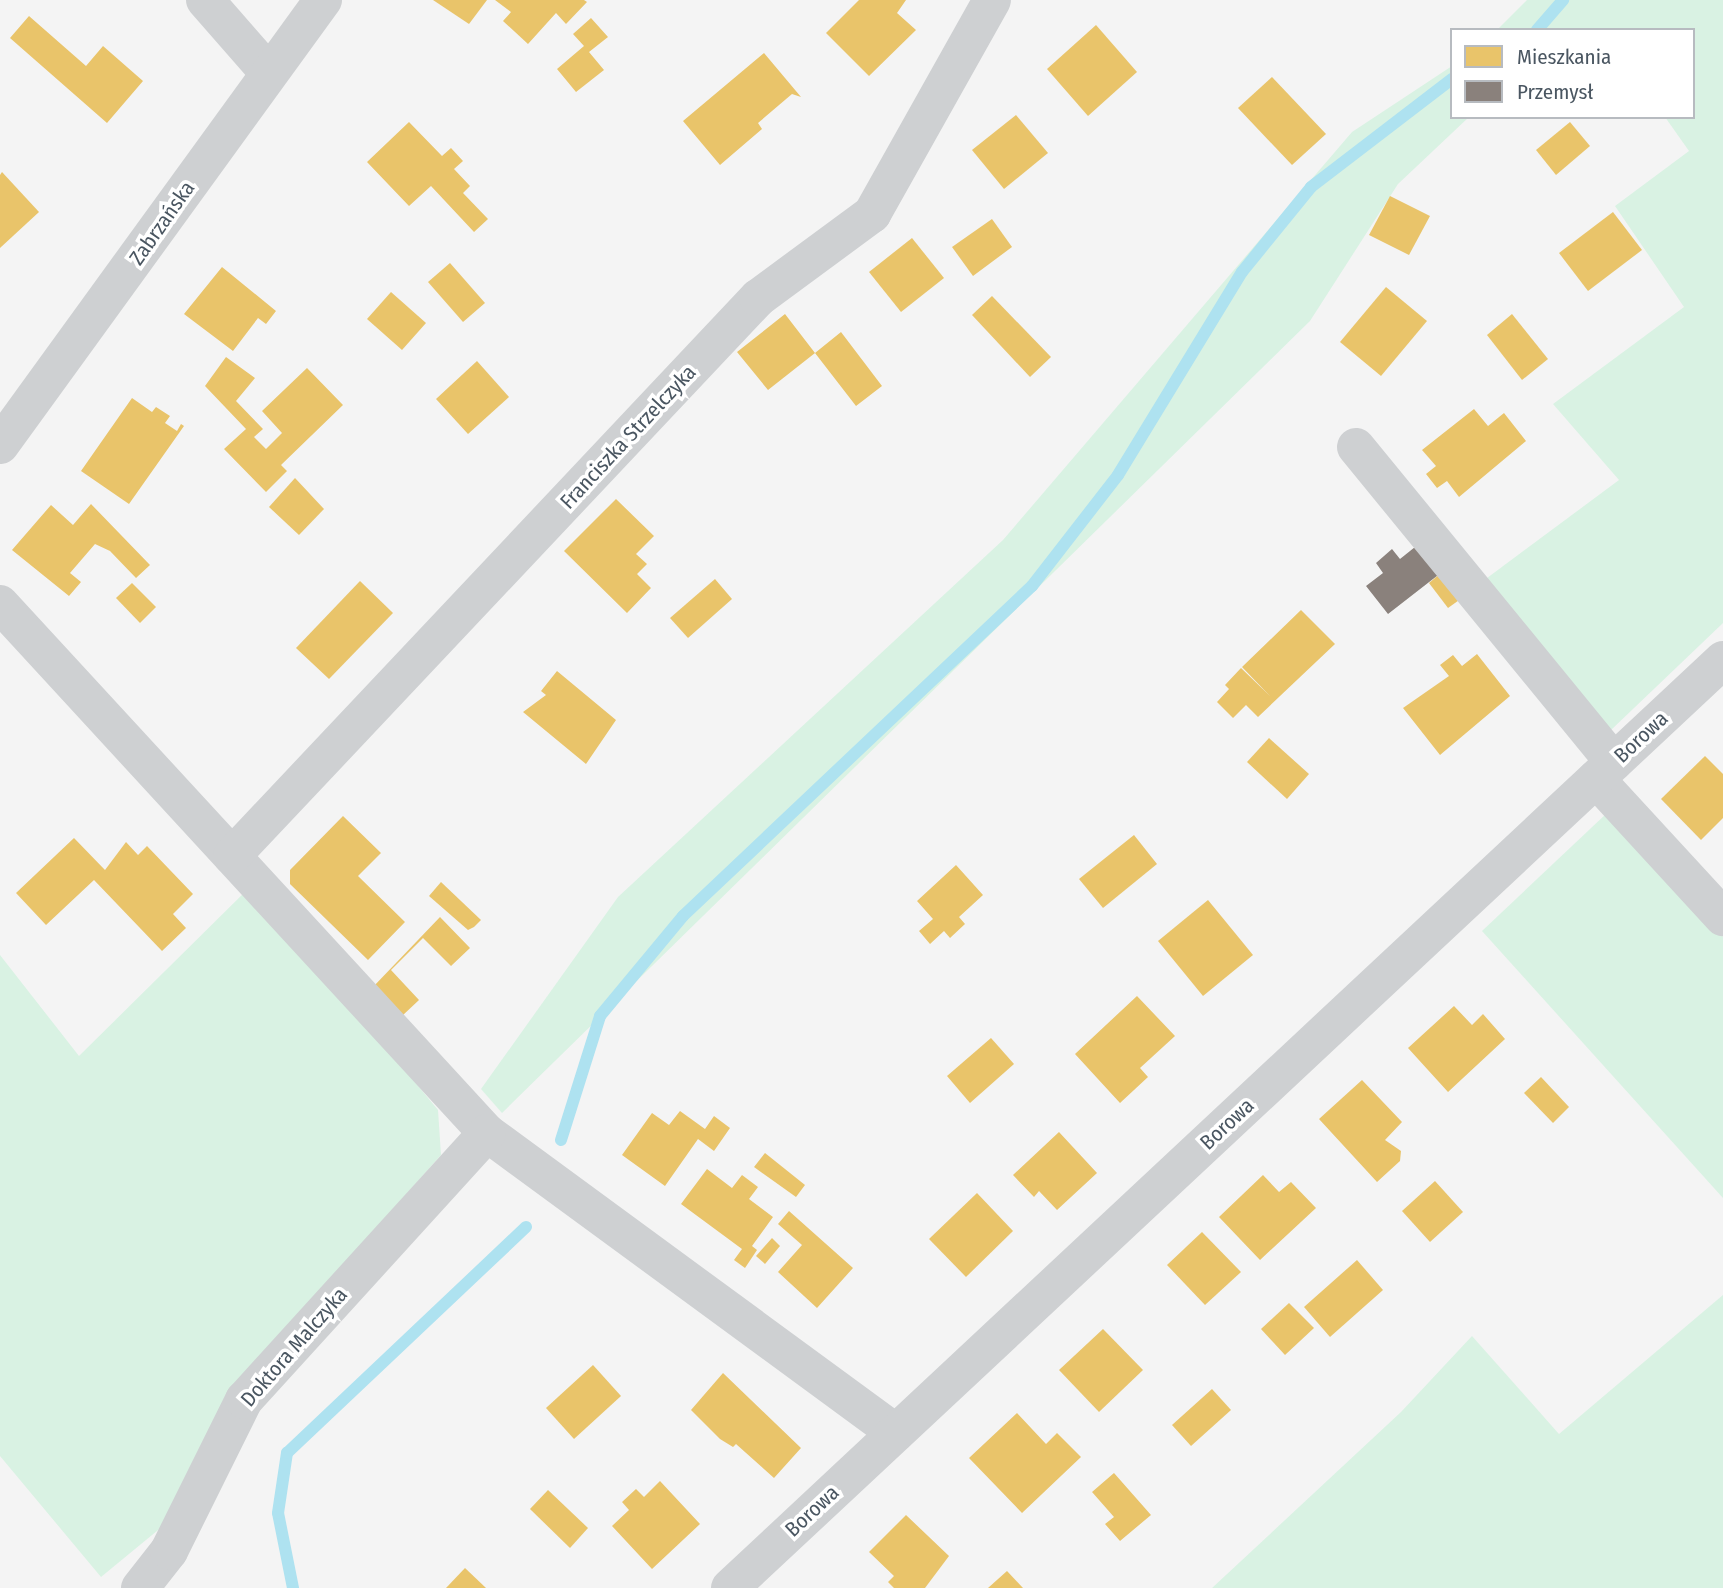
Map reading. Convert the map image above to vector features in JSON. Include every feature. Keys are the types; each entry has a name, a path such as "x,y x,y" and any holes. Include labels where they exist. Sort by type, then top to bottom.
{"street":[{"path":"205,0 269,73"},
{"name":"Zabrzańska","path":"0,445 323,0"},
{"name":"Franciszka Strzelczyka","path":"232,856 758,298 872,214 992,0"},
{"path":"1356,447 1605,771 1723,917"},
{"path":"0,604 486,1133 896,1433"},
{"name":"Borowa","path":"730,1588 1723,660"},
{"name":"Doktora Malczyka","path":"140,1588 169,1551 244,1400 486,1133"}],"green space":[{"path":"1527,0 1723,0 1723,623 1611,730 1479,584 1619,480 1553,404 1684,307 1615,206 1689,151 1666,119 1695,119 1695,28 1499,28"},
{"path":"1450,67 1450,119 1467,119 1398,184 1310,321 502,1113 481,1089 618,897 1003,540 1352,132"},
{"path":"1607,813 1723,937 1723,1198 1482,931"},
{"path":"252,885 438,1110 441,1155 230,1393 163,1526 101,1577 0,1456 0,955 79,1056"},
{"path":"1723,1295 1723,1588 1212,1588 1401,1412 1472,1336 1559,1434"}],"building: Mieszkania":[{"path":"433,0 487,0 469,24"},
{"path":"495,0 587,2 566,24 556,13 528,44 503,21 511,12"},
{"path":"859,0 906,0 897,13 916,30 869,76 826,33"},
{"path":"29,16 86,66 103,46 143,81 107,123 10,38"},
{"path":"591,18 608,37 589,52 604,70 576,92 557,69 584,46 573,34"},
{"path":"1096,25 1137,72 1088,116 1047,69"},
{"path":"764,53 801,97 792,94 758,123 762,129 720,165 683,121"},
{"path":"1272,77 1326,134 1292,165 1238,108"},
{"path":"1016,115 1048,153 1004,189 972,150"},
{"path":"409,122 442,156 451,148 463,161 454,169 470,186 463,193 488,219 474,232 431,186 409,206 367,162"},
{"path":"1570,122 1590,146 1556,175 1536,150"},
{"path":"2,172 39,212 0,248 0,175"},
{"path":"1390,196 1430,216 1409,255 1369,235"},
{"path":"1613,212 1642,250 1588,291 1559,253"},
{"path":"992,219 1012,247 973,276 952,247"},
{"path":"912,238 944,278 901,312 869,272"},
{"path":"450,263 485,303 463,322 428,282"},
{"path":"222,267 276,311 266,324 258,318 233,351 184,314"},
{"path":"1386,287 1427,321 1381,376 1340,342"},
{"path":"391,292 426,323 402,350 367,319"},
{"path":"992,296 1051,357 1030,377 972,315"},
{"path":"785,314 815,353 768,390 737,352"},
{"path":"1512,314 1548,359 1522,380 1487,335"},
{"path":"841,332 882,386 856,406 815,353"},
{"path":"226,357 255,378 236,401 263,429 254,437 266,449 282,433 262,411 307,368 343,405 281,465 287,471 266,492 224,449 246,429 205,386"},
{"path":"477,361 509,397 468,434 436,399"},
{"path":"132,398 152,412 156,407 170,416 165,423 177,431 181,424 184,426 129,504 81,471"},
{"path":"1474,409 1488,426 1504,413 1526,441 1459,497 1447,481 1437,488 1426,474 1436,466 1422,450"},
{"path":"295,478 324,509 299,535 269,507"},
{"path":"616,499 654,536 636,554 647,564 637,574 651,588 627,613 564,551"},
{"path":"91,504 150,565 136,578 110,551 95,544 70,573 81,582 69,596 12,550 51,505 73,525"},
{"path":"1442,572 1462,598 1448,608 1429,583"},
{"path":"715,579 732,599 688,638 670,618"},
{"path":"360,581 393,613 329,679 296,648"},
{"path":"132,583 156,607 140,623 116,598"},
{"path":"1301,610 1335,644 1258,717 1246,705 1233,718 1217,702 1229,689 1225,685 1241,668 1270,696 1242,667"},
{"path":"1477,654 1510,696 1440,755 1403,708 1449,676 1440,665 1453,655 1462,666"},
{"path":"557,671 616,720 586,764 523,712 546,695 541,691"},
{"path":"1269,738 1309,774 1287,799 1247,762"},
{"path":"1705,756 1723,774 1723,818 1701,840 1661,799"},
{"path":"343,816 381,853 358,876 405,922 368,960 290,884 290,870"},
{"path":"1134,835 1157,864 1103,908 1079,879"},
{"path":"74,838 105,870 126,842 138,855 147,846 193,894 173,914 186,928 162,951 94,880 46,925 16,893"},
{"path":"956,865 983,895 959,917 965,924 950,938 944,931 930,944 919,931 933,919 917,901"},
{"path":"441,882 481,920 474,927 468,930 429,896"},
{"path":"1208,900 1253,955 1203,996 1158,941"},
{"path":"440,917 470,948 451,966 423,938 391,970 419,1000 402,1016 373,987"},
{"path":"1137,996 1175,1036 1140,1068 1148,1077 1120,1103 1075,1054"},
{"path":"1454,1006 1472,1025 1483,1014 1505,1039 1448,1092 1408,1048"},
{"path":"991,1038 1014,1064 970,1103 947,1076"},
{"path":"1541,1077 1569,1107 1553,1123 1524,1093"},
{"path":"1362,1080 1402,1122 1385,1140 1401,1151 1400,1161 1377,1182 1319,1119"},
{"path":"680,1111 705,1129 714,1116 730,1128 714,1151 698,1139 665,1186 622,1155 652,1113 669,1125"},
{"path":"1059,1132 1097,1173 1057,1210 1039,1191 1034,1197 1013,1175"},
{"path":"765,1153 805,1185 796,1197 754,1167"},
{"path":"707,1169 732,1188 742,1175 758,1187 749,1199 773,1217 752,1246 757,1250 745,1268 734,1260 742,1249 681,1204"},
{"path":"1263,1175 1279,1192 1291,1182 1316,1208 1260,1260 1219,1217"},
{"path":"1435,1181 1463,1212 1430,1242 1402,1211"},
{"path":"977,1193 1013,1231 966,1277 929,1239"},
{"path":"789,1211 853,1268 817,1308 778,1272 802,1245 778,1224"},
{"path":"1202,1232 1241,1272 1205,1305 1167,1265"},
{"path":"772,1238 780,1246 765,1264 756,1256"},
{"path":"1357,1260 1383,1290 1330,1337 1304,1307"},
{"path":"1289,1303 1314,1328 1285,1355 1261,1329"},
{"path":"1103,1329 1143,1370 1099,1412 1059,1370"},
{"path":"593,1365 621,1396 574,1439 546,1408"},
{"path":"723,1373 801,1448 774,1478 736,1444 733,1447 720,1439 691,1410"},
{"path":"1212,1389 1231,1410 1191,1446 1172,1425"},
{"path":"1017,1413 1046,1444 1057,1433 1081,1457 1022,1513 969,1458"},
{"path":"1114,1473 1151,1515 1120,1541 1105,1524 1114,1517 1092,1492"},
{"path":"660,1481 700,1524 652,1569 612,1526 629,1510 622,1502 636,1489 644,1497"},
{"path":"548,1490 588,1528 570,1548 530,1509"},
{"path":"906,1515 949,1556 925,1588 894,1588 888,1582 894,1576 869,1552"},
{"path":"465,1568 486,1588 446,1588"},
{"path":"1007,1571 1023,1588 988,1588"}],"building: Przemysł":[{"path":"1420,543 1442,572 1388,614 1366,586 1383,573 1376,563 1392,549 1400,559"}],"waterway":[{"path":"1539,28 1563,0"},
{"path":"561,1140 600,1016 683,916 1032,586 1118,475 1242,272 1311,187 1450,81"},
{"path":"293,1588 278,1513 287,1453 526,1227"}]}
